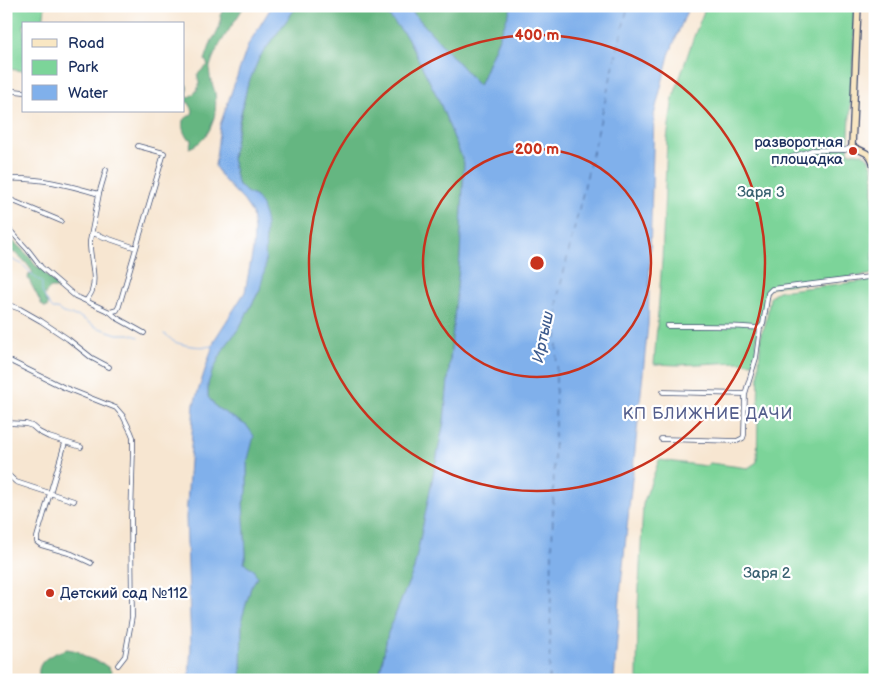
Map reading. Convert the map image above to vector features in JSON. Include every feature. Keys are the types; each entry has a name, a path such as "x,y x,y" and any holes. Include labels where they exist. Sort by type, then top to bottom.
{"street":[{"path":"852,146 858,6"},
{"path":"6,90 22,92"},
{"path":"110,312 117,310 119,306 164,153 138,146"},
{"path":"775,162 812,150 845,150 852,146"},
{"path":"852,146 871,157 874,168 875,201"},
{"path":"86,301 94,281 90,247 99,194 106,170"},
{"path":"6,179 28,178 99,194"},
{"path":"6,198 61,221"},
{"path":"6,226 46,272 75,296 110,312 144,333"},
{"path":"92,233 136,248"},
{"path":"661,439 737,441 742,438 744,435 745,394 756,358 760,328 763,324 768,293 772,289 869,277 875,274"},
{"path":"6,304 41,321 92,358 109,367"},
{"path":"667,326 747,326 760,328"},
{"path":"6,359 63,387 116,408 123,416 131,432 133,444 131,518 132,617 125,656 118,665"},
{"path":"6,389 9,423 26,424 49,437 81,447"},
{"path":"663,392 745,394"},
{"path":"65,443 37,542 41,545 72,554 91,563"},
{"path":"6,472 16,482 74,501"}],"green space":[{"path":"6,6 45,6 43,22 22,22 22,71 8,69 6,82"},
{"path":"232,6 244,6 212,59 210,77 216,101 211,126 203,139 189,148 192,139 187,138 183,127 183,120 192,114 193,110 189,103 185,101 185,83 187,86 187,96 189,97 198,88 198,74 208,65 205,60 212,40 217,33 221,22 220,15"},
{"path":"297,6 380,6 407,37 438,98 464,163 460,257 444,422 414,569 388,633 380,673 382,680 242,680 241,673 242,618 251,587 257,577 253,569 244,563 246,554 243,503 247,492 247,463 253,436 247,426 217,408 208,397 208,384 224,348 239,328 260,290 256,197 246,192 237,182 232,158 247,87 259,58"},
{"path":"407,6 512,6 479,86"},
{"name":"Заря 3","path":"706,6 856,6 848,152 865,155 873,169 873,270 872,274 869,275 768,289 763,321 761,326 758,327 755,361 753,363 654,364 662,261 667,139 673,98"},
{"path":"6,231 35,265 43,270 55,283 57,288 51,288 45,294 47,307 42,305 28,278 29,274 33,273 30,268 18,255 6,251"},
{"name":"Заря 2","path":"875,280 875,680 637,680 643,504 659,460 706,466 710,463 748,468 757,462 761,333 766,322 770,298 778,291"},
{"path":"67,649 78,651 85,657 102,663 109,668 113,675 112,680 46,680 39,676 40,665 43,661"}],"water":[{"path":"272,6 297,6 259,58 247,87 232,158 237,183 246,192 256,197 262,206 266,224 265,269 260,289 239,328 224,348 208,384 208,397 217,408 247,426 254,436 247,463 247,492 243,503 246,554 244,563 253,569 257,577 251,587 242,618 242,680 189,680 191,645 186,518 194,404 215,339 245,292 253,250 254,231 252,213 244,201 223,179 215,166 220,125 248,45"},
{"name":"Иртыш","path":"380,6 407,6 479,86 512,6 689,6 669,55 654,115 648,325 621,585 614,680 382,680 380,673 388,633 414,569 444,422 460,257 464,163 438,98 407,37"}],"waterway":[{"path":"6,257 22,264 41,281 42,292 53,309 80,317 96,327 117,334 129,334 139,337"},
{"path":"164,334 173,341 182,344 198,347 213,346"}],"ferry route":[{"path":"549,680 558,296 628,6"}],"place":[{"name":"разворотная площадка","path":"853,151"},
{"name":"Детский сад №112","path":"50,593"}],"district":[{"name":"КП БЛИЖНИЕ ДАЧИ","path":"708,413"}]}
